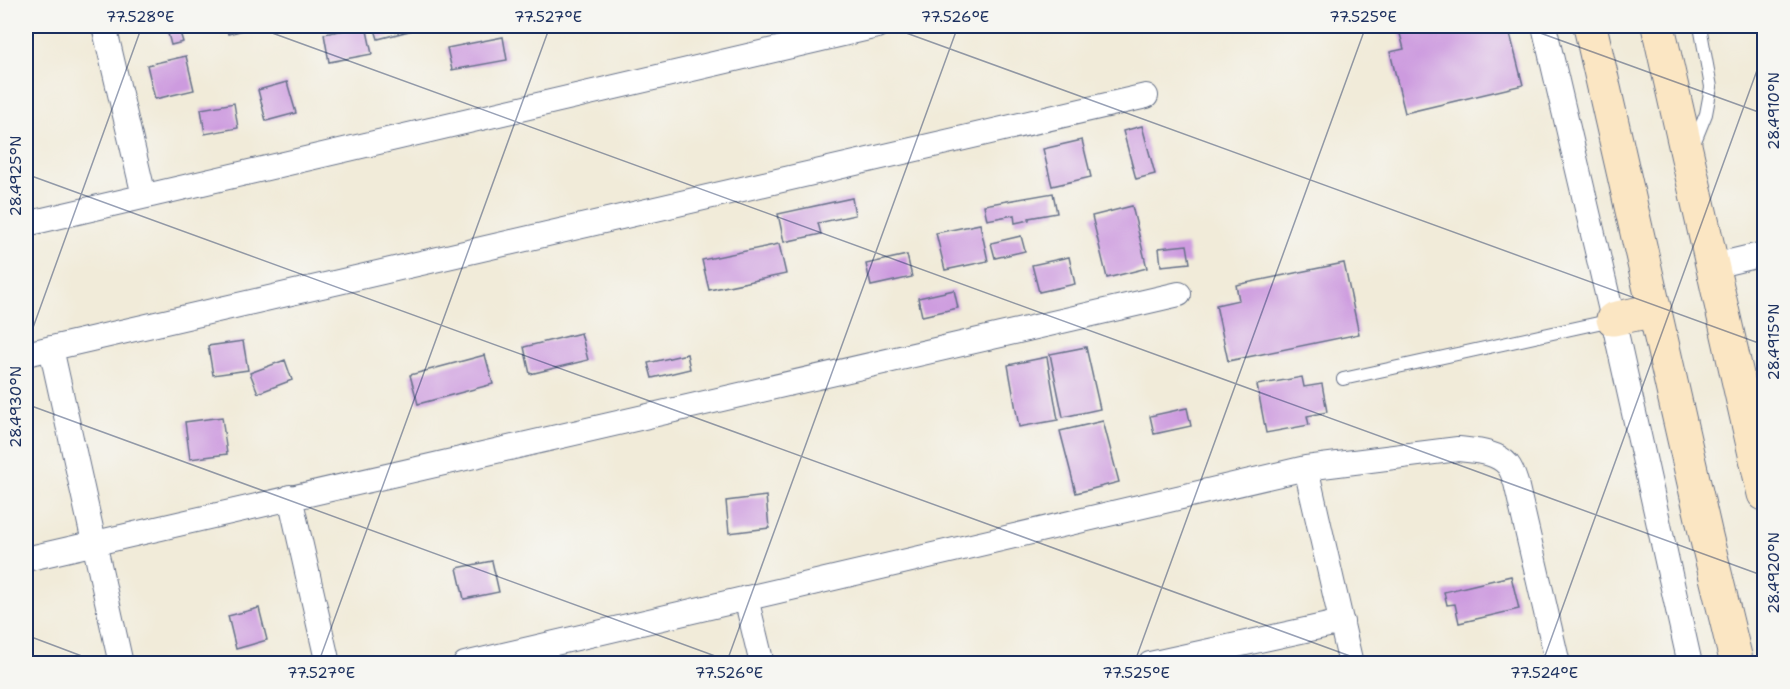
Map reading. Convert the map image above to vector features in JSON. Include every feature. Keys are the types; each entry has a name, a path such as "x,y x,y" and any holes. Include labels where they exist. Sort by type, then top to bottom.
{"street":[{"path":"104,26 144,196"},
{"path":"26,224 877,26"},
{"path":"1544,26 1690,663"},
{"path":"1590,26 1737,663"},
{"path":"1658,26 1764,494"},
{"path":"26,354 1146,96"},
{"path":"1713,266 1764,256"},
{"path":"26,559 1179,294"},
{"path":"1613,319 1655,310"},
{"path":"51,348 121,663"},
{"path":"465,663 561,653 746,598 1306,468 1458,449 1482,452 1500,458 1509,466 1516,483 1558,663"},
{"path":"1306,468 1351,663"},
{"path":"290,497 328,663"},
{"path":"746,598 762,663"},
{"path":"1150,663 1342,622"}],"lane":[{"path":"1688,156 1706,114 1711,87 1700,26"},
{"path":"1343,379 1613,319"}],"building":[{"path":"166,26 178,26 183,42 171,45"},
{"path":"226,26 259,26 228,34"},
{"path":"366,26 372,54 329,62 324,34"},
{"path":"374,26 416,26 417,29 378,39"},
{"path":"1398,26 1508,26 1523,85 1405,113 1390,52 1404,49"},
{"path":"503,37 507,60 452,70 447,48"},
{"path":"186,56 194,90 155,99 147,65"},
{"path":"287,82 296,113 266,121 258,90"},
{"path":"234,103 238,128 205,134 201,109"},
{"path":"1142,126 1155,174 1136,179 1123,131"},
{"path":"1082,140 1091,177 1052,186 1043,149"},
{"path":"1053,193 1057,213 1015,223 1014,215 987,220 984,205"},
{"path":"852,198 855,215 818,223 821,234 784,242 778,214"},
{"path":"1132,206 1147,268 1107,278 1092,216"},
{"path":"980,224 988,261 945,270 936,233"},
{"path":"1021,236 1025,251 995,258 991,243"},
{"path":"779,244 786,274 709,290 702,260"},
{"path":"1187,245 1190,263 1161,266 1159,248"},
{"path":"907,255 912,277 871,286 866,264"},
{"path":"1069,257 1075,284 1039,292 1032,265"},
{"path":"1344,263 1359,334 1228,361 1216,305 1239,300 1236,285"},
{"path":"954,290 958,308 922,316 918,298"},
{"path":"581,333 588,360 530,374 524,347"},
{"path":"243,341 248,370 213,375 208,346"},
{"path":"1086,347 1100,409 1063,417 1050,354"},
{"path":"687,354 690,369 652,378 648,363"},
{"path":"485,355 493,384 418,404 410,375"},
{"path":"1047,357 1058,420 1019,427 1008,365"},
{"path":"285,360 292,380 258,393 250,373"},
{"path":"1302,377 1304,387 1322,384 1327,412 1307,416 1309,425 1266,433 1257,385"},
{"path":"1187,408 1191,426 1154,434 1150,416"},
{"path":"222,417 227,454 190,459 185,422"},
{"path":"1103,421 1119,482 1076,493 1060,431"},
{"path":"766,496 769,528 729,533 726,501"},
{"path":"492,561 499,592 464,599 457,568"},
{"path":"1511,576 1519,609 1459,623 1455,604 1447,605 1444,592"},
{"path":"259,608 267,640 236,649 228,616"}]}
